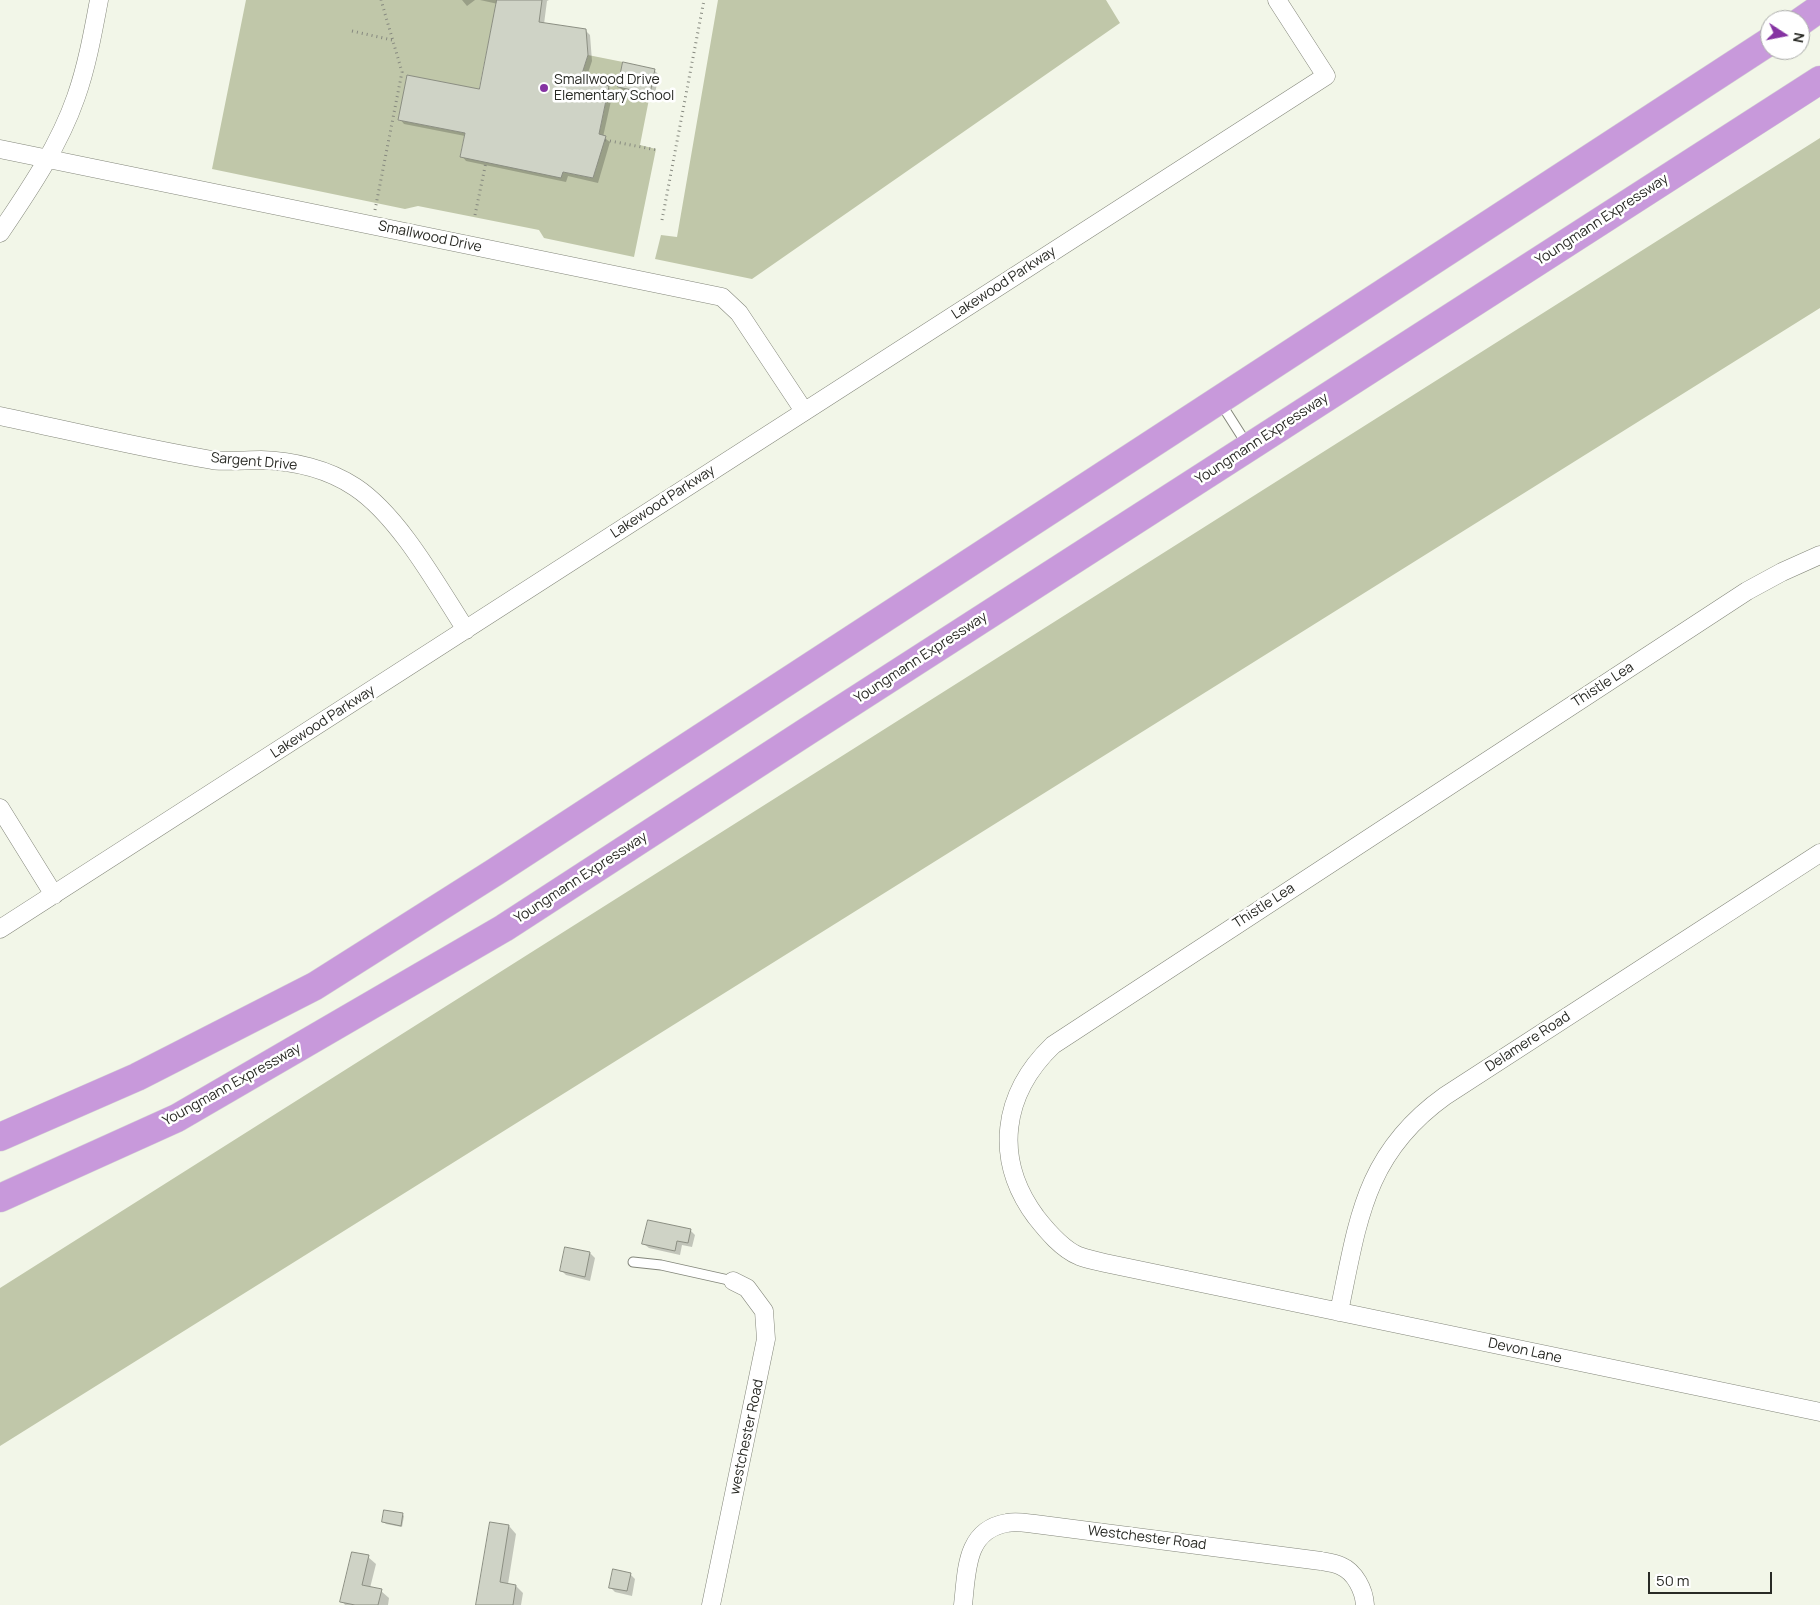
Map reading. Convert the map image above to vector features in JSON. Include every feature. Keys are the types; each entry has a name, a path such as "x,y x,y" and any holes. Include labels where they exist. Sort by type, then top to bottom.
{"highway":[{"path":"0,1138 137,1077 315,986 495,872 1760,48"},
{"name":"Youngmann Expressway","path":"0,1198 177,1118 504,928 1820,80"}],"street":[{"path":"0,233 34,184 48,159 76,98 86,64 99,0"},
{"name":"Lakewood Parkway","path":"0,929 1326,76 1277,0"},
{"name":"Smallwood Drive","path":"0,149 722,297 739,313 804,412"},
{"name":"Sargent Drive","path":"0,416 214,460 283,462 316,469 336,476 356,487 377,504 398,528 466,630"},
{"name":"Thistle Lea","path":"1231,1290 1104,1263 1078,1255 1064,1246 1042,1225 1017,1186 1010,1162 1008,1141 1010,1119 1016,1098 1026,1077 1038,1059 1054,1045 1120,1000 1747,591 1782,572 1820,555"},
{"path":"0,808 54,895"},
{"name":"Delamere Road","path":"1339,1312 1356,1228 1370,1187 1391,1147 1408,1126 1426,1109 1445,1096 1820,853"},
{"name":"westchester Road","path":"711,1605 766,1339 764,1310 747,1288 734,1281"},
{"name":"Devon Lane","path":"1231,1290 1820,1412"},
{"name":"Westchester Road","path":"963,1605 970,1554 976,1541 984,1532 994,1526 1009,1522 1321,1561 1341,1566 1351,1573 1360,1585 1364,1597 1364,1605"}],"lane":[{"path":"1219,400 1249,448"},
{"path":"633,1262 661,1265 734,1281"}],"path":[{"path":"372,225 402,72 380,0"},
{"path":"662,220 704,0"},
{"path":"352,31 392,40"},
{"path":"605,140 657,150"},
{"path":"475,215 486,162"}],"green space":[{"path":"246,0 497,0 479,89 398,120 465,133 460,156 561,177 563,172 593,178 597,165 599,134 609,87 580,80 588,55 623,62 618,87 650,94 640,145 656,149 634,257 544,238 539,230 418,206 405,209 212,169"},
{"path":"718,0 1106,0 1120,23 752,279 655,259 661,235 677,237"},
{"path":"1820,138 1820,308 0,1446 0,1288"}],"building":[{"name":"Smallwood Drive Elementary School","path":"497,0 542,0 539,22 586,29 588,55 580,80 609,86 599,134 606,136 593,178 563,172 561,178 460,157 465,133 398,120 407,75 479,89"},
{"path":"623,62 655,69 650,94 618,87"},
{"path":"648,1220 691,1229 688,1243 677,1241 675,1251 642,1244"},
{"path":"565,1247 590,1252 585,1277 560,1271"},
{"path":"384,1510 403,1513 401,1526 382,1522"},
{"path":"490,1522 509,1525 500,1582 516,1585 513,1605 476,1605"},
{"path":"352,1552 369,1555 362,1585 382,1589 378,1605 355,1605 340,1602"},
{"path":"613,1569 631,1573 627,1591 609,1588"}],"place":[{"name":"Smallwood Drive Elementary School","path":"544,88"}]}
